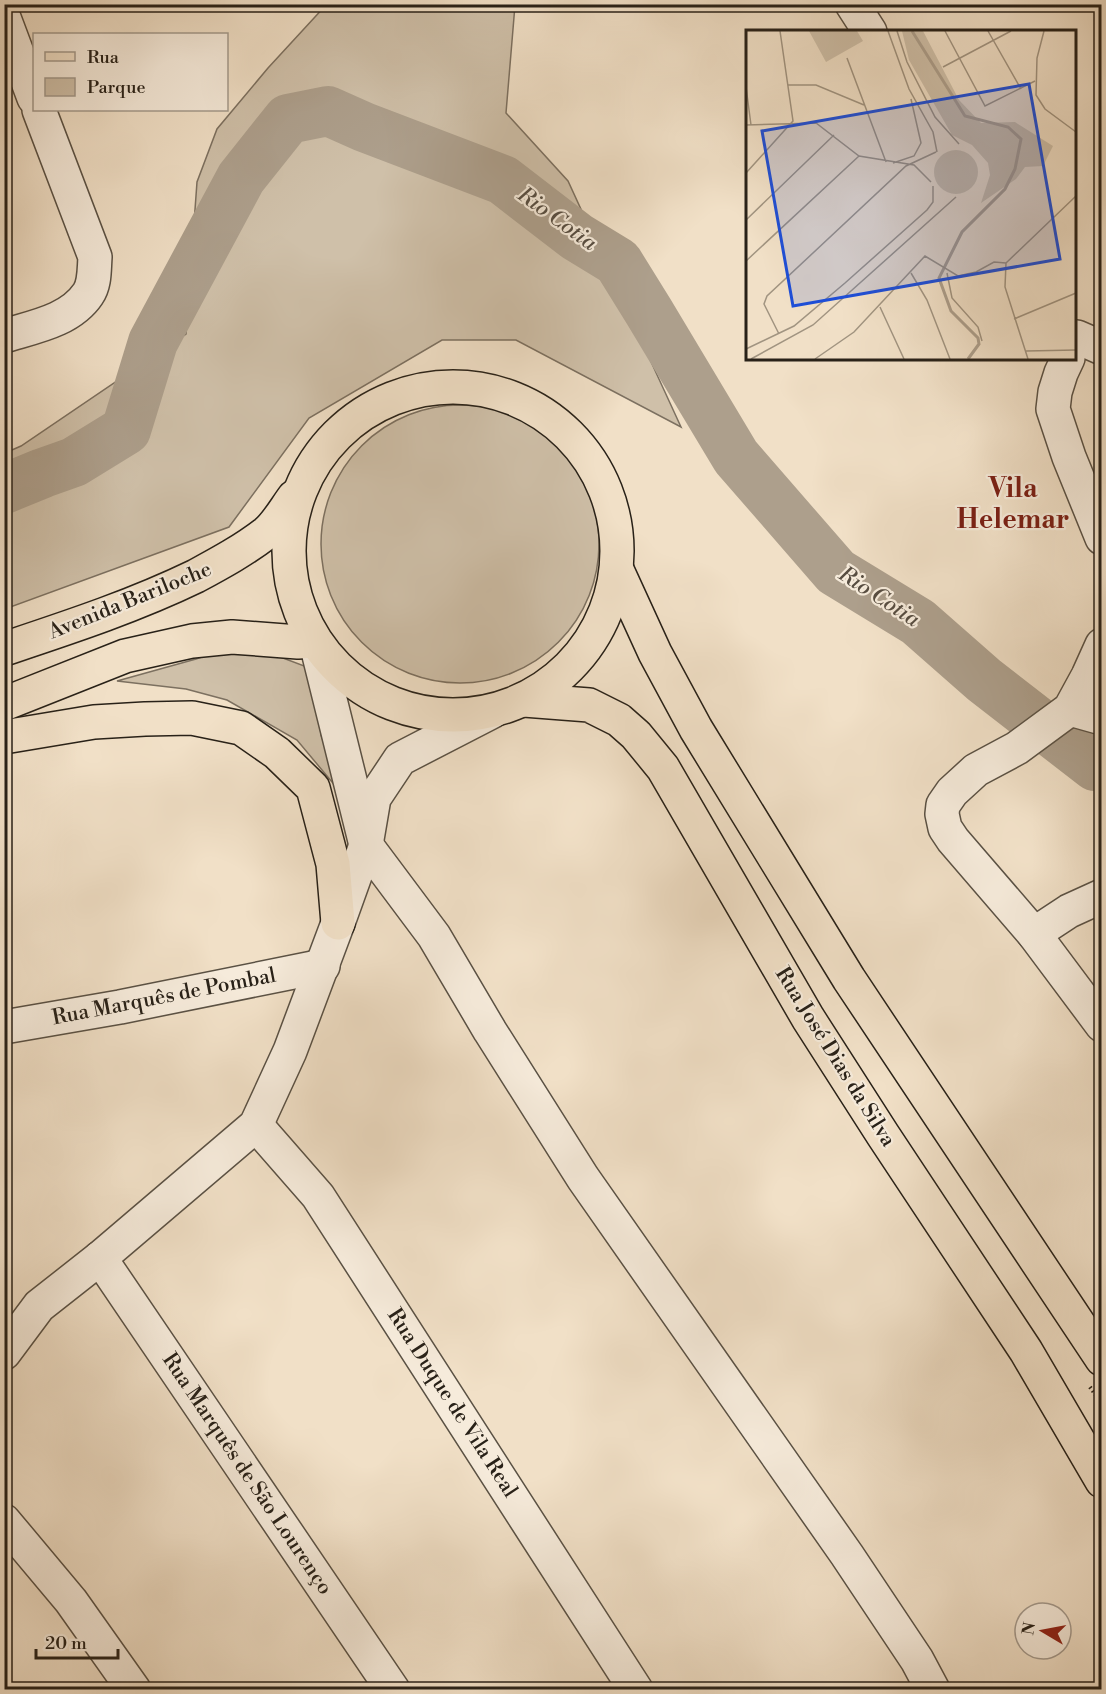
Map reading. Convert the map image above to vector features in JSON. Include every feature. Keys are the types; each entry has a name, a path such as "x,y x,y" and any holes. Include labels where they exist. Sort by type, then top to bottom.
{"main road":[{"path":"454,385 493,390 530,404 562,427 589,457 607,492 617,531 617,570 606,610 587,647 559,678 524,700 493,711 446,716 408,711 374,696 342,674 315,644 294,597 288,543 299,491 318,456 344,426 377,404 414,390 454,385"},
{"name":"Avenida Bariloche","path":"4,649 109,614 177,585 229,559 268,532 299,491"},
{"path":"617,570 655,653 696,729 849,979 1101,1359"},
{"path":"4,704 125,656 192,641 232,637 315,644"},
{"name":"Rua José Dias da Silva","path":"524,700 589,705 619,720 636,735 663,768 808,1018 1026,1351 1101,1481"},
{"path":"4,737 94,722 145,719 192,718 241,728 277,753 313,788 333,864 339,923"}],"street":[{"path":"852,4 869,30"},
{"path":"4,18 12,58 33,96"},
{"path":"4,336 56,320 77,306 88,294 94,277 95,257 39,111"},
{"path":"1069,360 1061,374 1055,392 1053,409 1101,538"},
{"path":"315,644 366,845 434,936 490,1031 583,1178 847,1556 917,1660 933,1689"},
{"path":"1101,645 1088,676 1070,709 1017,748 976,770 952,792 943,805 942,814 945,828 953,840 1034,934 1101,1025"},
{"path":"1070,709 1101,718"},
{"path":"4,1353 39,1306 100,1258 256,1125 290,1051 339,923 366,845 374,798 399,759 493,711"},
{"path":"1034,934 1069,911 1101,896"},
{"name":"Rua Marquês de Pombal","path":"4,1028 322,966"},
{"name":"Rua Duque de Vila Real","path":"256,1125 318,1196 636,1689"},
{"name":"Rua Marquês de São Lourenço","path":"100,1258 393,1689"},
{"path":"4,1521 71,1601 134,1689"}],"green space":[{"path":"326,5 515,5 506,113 568,181 681,427 516,340 442,340 309,418 229,527 5,609 5,453 21,446 186,334 197,182 217,129 268,68"},
{"path":"460,405 487,408 513,416 537,429 558,446 575,467 588,491 596,517 599,544 596,571 588,597 575,621 558,642 537,659 513,672 487,680 460,683 433,680 407,672 383,659 362,642 345,621 332,597 324,571 321,544 324,517 332,491 345,467 362,446 383,429 407,416 433,408"},
{"path":"231,647 259,649 307,667 319,714 321,735 336,775 337,788 297,740 227,700 186,689 117,681"}],"waterway":[{"name":"Rio Cotia","path":"4,489 74,462 126,430 153,342 241,178 288,119 328,111 503,180 577,237 618,262 736,457 836,572 918,622 984,680 1095,766 1102,766"}],"district":[{"name":"Vila Helemar","path":"1013,504"}]}
